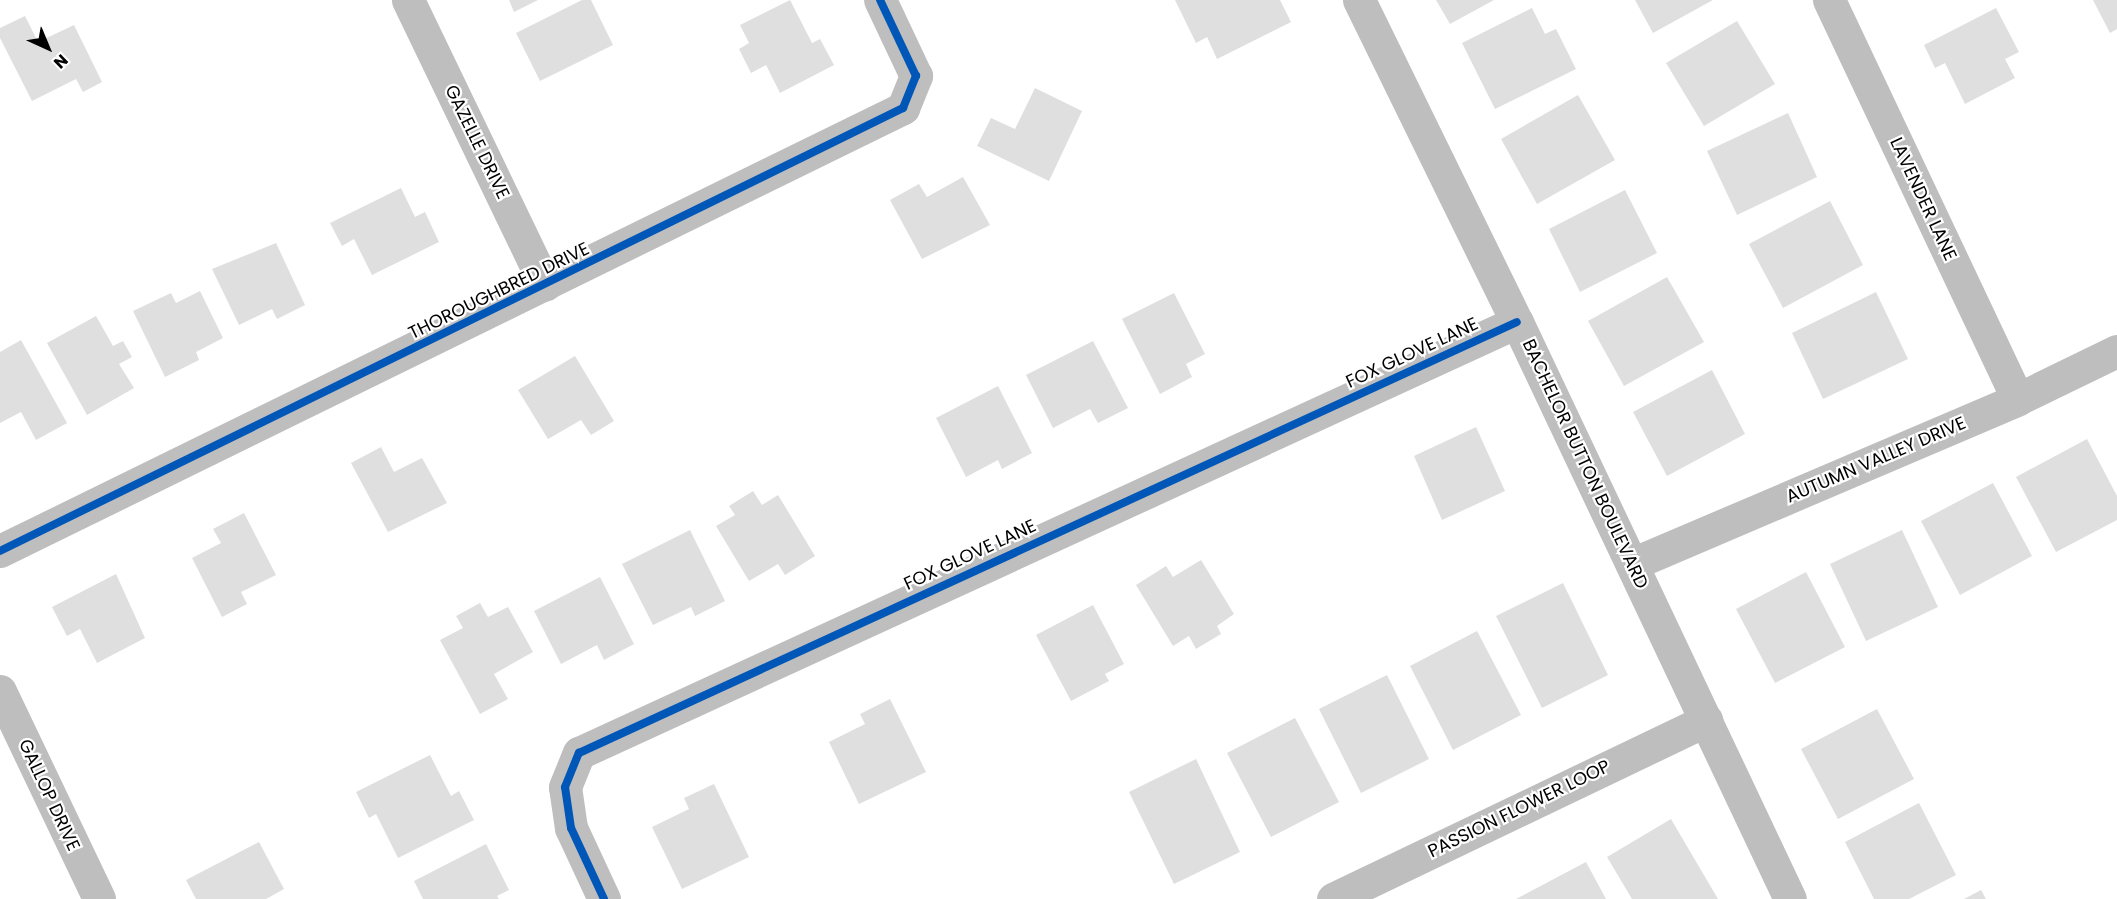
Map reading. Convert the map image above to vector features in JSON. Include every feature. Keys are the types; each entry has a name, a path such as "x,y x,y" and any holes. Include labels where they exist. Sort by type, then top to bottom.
{"street":[{"name":"GAZELLE DRIVE","path":"408,0 545,285"},
{"name":"THOROUGHBRED DRIVE","path":"0,551 903,108 916,76 880,0"},
{"name":"BACHELOR BUTTON BOULEVARD","path":"1359,0 1517,321 1790,899"},
{"name":"LAVENDER LANE","path":"1829,0 2018,399"},
{"name":"FOX GLOVE LANE","path":"604,899 571,828 565,787 579,753 1517,321"},
{"name":"AUTUMN VALLEY DRIVE","path":"1632,564 2018,399 2117,351"},
{"name":"GALLOP DRIVE","path":"0,691 99,899"},
{"name":"PASSION FLOWER LOOP","path":"1333,899 1706,720"}],"building":[{"path":"509,0 538,0 514,12"},
{"path":"582,0 591,0 613,45 540,81 516,33"},
{"path":"790,0 812,43 820,39 834,65 780,93 766,65 751,73 739,49 749,43 740,25"},
{"path":"1175,0 1280,0 1291,22 1217,59 1207,37 1196,43"},
{"path":"1436,0 1494,0 1450,24"},
{"path":"1635,0 1713,0 1653,33"},
{"path":"2093,0 2117,0 2117,29 2110,33"},
{"path":"1532,8 1545,34 1556,29 1576,69 1495,109 1462,43"},
{"path":"1996,8 2019,52 2005,59 2015,78 1965,104 1945,63 1935,68 1924,45"},
{"path":"25,16 38,42 74,25 102,82 83,92 76,79 32,101 0,38 0,28"},
{"path":"1737,21 1775,84 1704,126 1666,63"},
{"path":"1035,88 1082,111 1049,181 977,146 991,118 1015,129"},
{"path":"1578,95 1615,160 1537,204 1501,139"},
{"path":"1788,113 1817,177 1737,215 1707,151"},
{"path":"963,177 990,225 922,259 890,200 919,184 927,197"},
{"path":"401,188 415,217 425,212 439,242 372,275 354,239 342,246 330,223"},
{"path":"1625,190 1657,253 1580,292 1549,229"},
{"path":"1830,201 1863,265 1783,308 1749,244"},
{"path":"276,243 305,305 277,319 272,309 239,325 212,269"},
{"path":"1667,277 1704,342 1624,386 1588,321"},
{"path":"200,291 223,338 196,352 199,360 165,377 133,311 171,293 176,303"},
{"path":"1876,292 1908,359 1823,399 1792,333"},
{"path":"1174,293 1205,354 1186,364 1192,377 1160,394 1122,319"},
{"path":"96,316 113,346 123,341 132,357 119,364 134,388 87,415 47,343"},
{"path":"21,340 67,423 36,440 21,412 0,423 0,352"},
{"path":"1093,341 1128,408 1098,423 1090,409 1053,428 1026,375"},
{"path":"575,356 614,421 591,435 581,420 548,439 518,390"},
{"path":"1712,370 1745,434 1667,476 1633,412"},
{"path":"998,386 1032,453 1002,469 998,460 966,477 936,418"},
{"path":"1476,427 1505,491 1442,520 1414,456"},
{"path":"2087,439 2117,496 2117,520 2056,552 2016,477"},
{"path":"381,447 394,472 422,458 447,503 388,532 351,463"},
{"path":"1993,483 2032,556 1960,595 1921,521"},
{"path":"753,491 762,505 778,495 815,556 785,575 778,564 749,581 716,526 735,515 729,506"},
{"path":"244,513 276,575 241,592 247,604 222,617 192,558 221,543 213,529"},
{"path":"690,530 725,601 695,616 691,607 653,625 622,564"},
{"path":"1902,530 1938,607 1866,641 1830,564"},
{"path":"1201,560 1234,614 1217,626 1221,634 1196,649 1189,636 1173,646 1136,585 1166,566 1173,577"},
{"path":"1806,572 1845,647 1775,683 1736,609"},
{"path":"116,574 145,638 97,663 80,629 67,636 52,607"},
{"path":"600,577 634,644 604,660 597,645 561,664 534,611"},
{"path":"1563,583 1608,675 1542,708 1496,616"},
{"path":"480,603 488,617 508,607 533,652 494,674 508,699 480,714 440,640 463,628 456,616"},
{"path":"1093,605 1124,664 1105,674 1109,681 1071,701 1036,635"},
{"path":"1477,631 1521,715 1453,750 1410,666"},
{"path":"1387,675 1429,759 1361,793 1319,709"},
{"path":"890,699 926,772 859,804 829,742 865,724 860,714"},
{"path":"1877,709 1914,779 1838,819 1801,749"},
{"path":"1295,718 1339,802 1271,837 1227,753"},
{"path":"430,755 451,796 459,791 474,820 398,858 376,814 369,818 356,792"},
{"path":"1196,759 1240,852 1174,884 1129,792"},
{"path":"714,784 749,857 682,889 652,827 689,809 684,798"},
{"path":"1919,803 1956,875 1909,899 1874,899 1845,842"},
{"path":"1671,819 1718,899 1632,899 1607,857"},
{"path":"259,842 284,889 266,899 196,899 186,880"},
{"path":"486,844 509,890 497,896 499,899 423,899 414,881"},
{"path":"1586,862 1606,899 1516,899"},
{"path":"1981,890 1986,899 1964,899"}],"cycle path":[{"path":"0,551 903,108 916,76 880,0"},
{"path":"604,899 571,828 565,787 579,753 1517,322"}]}
